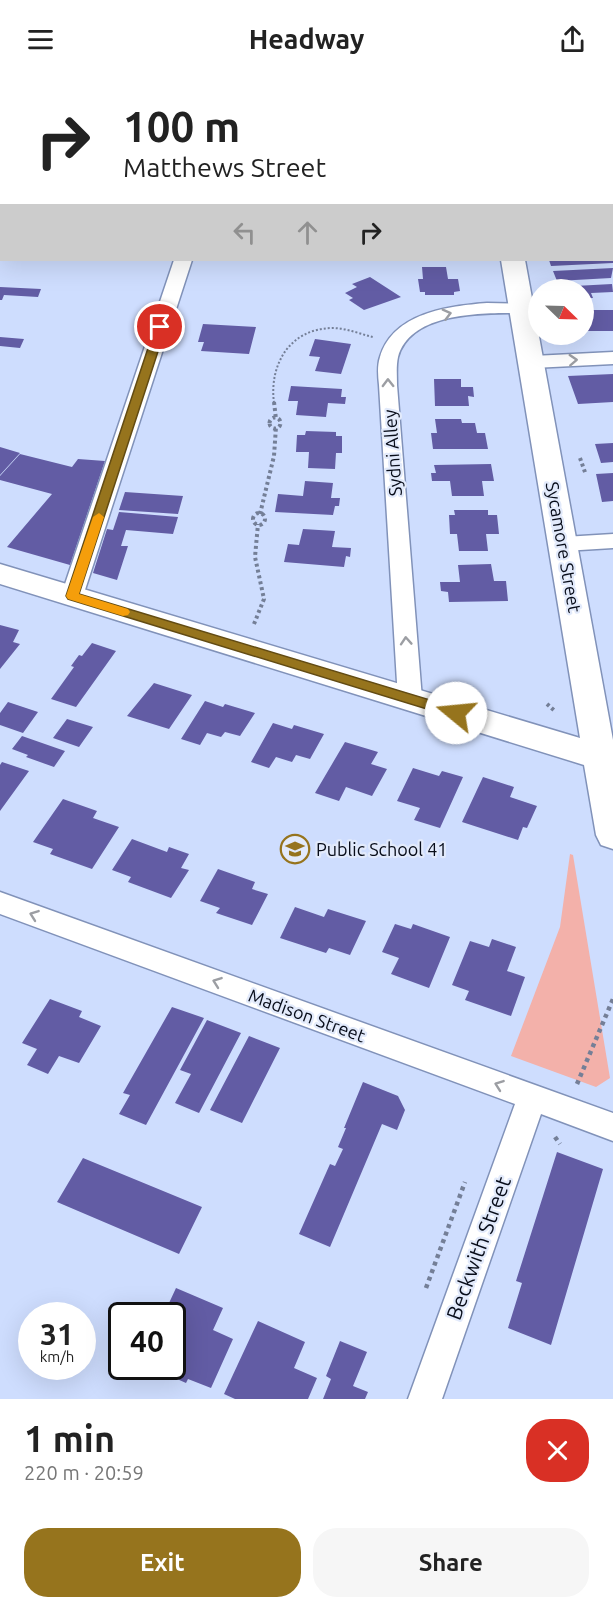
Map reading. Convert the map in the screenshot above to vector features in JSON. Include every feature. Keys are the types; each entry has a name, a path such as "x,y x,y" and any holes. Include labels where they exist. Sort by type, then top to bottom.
{"street":[{"path":"72,596 183,261"},
{"name":"Sycamore Street","path":"513,261 564,544 606,759 613,835"},
{"name":"Sydni Alley","path":"410,699 388,397 388,362 397,343 404,335 432,319 469,309 522,308"},
{"path":"532,362 613,358"},
{"path":"564,544 613,541"},
{"path":"0,574 606,759"},
{"name":"Madison Street","path":"0,903 613,1127"},
{"name":"Beckwith Street","path":"425,1399 532,1097"}],"path":[{"path":"276,419 274,373 281,357 293,344 317,331 332,328 376,338"},
{"path":"276,419 282,423 271,427 268,422 276,419"},
{"path":"260,514 274,456 276,427"},
{"path":"580,458 586,476"},
{"path":"260,514 265,516 266,520 258,524 252,519 254,516 260,514"},
{"path":"253,626 266,600 255,560 258,524"},
{"path":"547,704 556,712"},
{"path":"572,1094 613,999"},
{"path":"555,1137 560,1144"},
{"path":"426,1288 465,1182"}],"shaded area":[{"path":"570,854 573,855 610,1078 596,1087 511,1056 560,927"}],"building":[{"path":"549,261 613,261 613,263 551,266"},
{"path":"422,267 446,267 448,279 458,279 460,291 454,292 454,295 425,295 425,292 420,292 418,279 423,279"},
{"path":"613,268 611,278 593,279 556,279 553,271"},
{"path":"370,277 401,297 364,310 349,300 353,298 345,293 357,287 352,284"},
{"path":"612,284 613,292 594,293 594,285"},
{"path":"0,287 41,289 38,297 4,295 0,300"},
{"path":"594,310 613,310 613,331 594,331"},
{"path":"203,324 256,327 249,354 201,351 204,342 198,342"},
{"path":"0,337 24,339 20,348 0,346"},
{"path":"315,339 351,344 341,374 315,371 320,357 309,356"},
{"path":"613,374 613,402 578,404 568,376"},
{"path":"434,379 461,379 461,387 473,387 474,397 468,396 469,406 435,406"},
{"path":"291,386 342,389 341,397 346,397 345,404 328,403 326,417 296,415 298,401 288,401"},
{"path":"435,419 461,419 462,423 475,423 477,433 485,433 488,449 433,449 431,433 437,433"},
{"path":"306,431 336,432 336,436 342,436 342,453 336,453 335,469 308,468 309,452 296,452 297,435 305,435"},
{"path":"613,443 613,462 601,463 595,444"},
{"path":"0,447 20,453 0,475"},
{"path":"20,454 72,467 78,459 105,461 70,565 7,547 52,494 0,480 0,476"},
{"path":"491,464 494,481 482,481 484,496 452,496 450,481 432,481 431,473 436,473 434,465"},
{"path":"613,473 613,501 602,502 596,474"},
{"path":"305,481 333,483 331,498 340,498 339,506 335,506 333,515 275,512 278,494 303,496"},
{"path":"125,492 183,496 178,514 119,510"},
{"path":"454,510 488,510 488,515 497,515 499,534 486,534 488,551 459,551 457,534 450,534 449,515 455,515"},
{"path":"119,512 178,517 173,534 126,530 121,546 128,546 117,580 93,573 107,529 113,530"},
{"path":"303,529 335,531 332,547 351,548 350,557 346,556 344,567 284,562 288,544 299,545"},
{"path":"491,564 494,581 506,581 508,601 449,602 448,592 441,591 440,582 460,582 458,565"},
{"path":"0,625 19,630 13,642 20,644 0,669"},
{"path":"92,643 116,651 76,707 51,699 74,667 71,666 79,655 82,656"},
{"path":"154,683 192,695 169,729 127,716"},
{"path":"205,701 255,713 240,736 225,732 221,737 207,733 200,745 181,739"},
{"path":"8,702 38,712 23,733 0,725 0,713"},
{"path":"67,719 93,727 79,747 53,738"},
{"path":"273,723 292,729 294,725 324,734 310,759 296,755 292,762 276,757 269,768 251,762"},
{"path":"22,736 65,751 54,767 26,757 28,755 12,749"},
{"path":"345,742 378,752 371,764 387,769 372,796 346,787 339,801 315,793"},
{"path":"2,762 29,771 0,811 0,765"},
{"path":"413,768 439,776 442,771 463,777 440,828 414,820 420,808 397,801"},
{"path":"483,777 514,787 510,797 537,806 527,828 523,827 518,840 462,822"},
{"path":"63,799 97,811 93,818 119,827 92,869 50,854 53,849 33,842"},
{"path":"132,839 167,852 169,847 189,854 181,868 189,870 171,898 128,882 131,877 112,870"},
{"path":"218,869 255,882 252,889 268,894 252,925 216,913 220,908 200,901"},
{"path":"295,907 324,917 328,909 366,921 350,955 329,948 326,953 280,938"},
{"path":"395,924 411,929 413,924 450,937 429,988 391,974 399,958 382,952"},
{"path":"492,939 516,947 507,971 525,977 511,1016 465,1000 469,991 452,985 470,941 489,947"},
{"path":"50,999 82,1011 79,1017 101,1026 79,1063 59,1056 48,1074 27,1065 37,1049 22,1043"},
{"path":"172,1007 204,1018 146,1125 119,1114 130,1095 123,1093"},
{"path":"207,1020 241,1033 199,1113 175,1103 191,1074 180,1070"},
{"path":"249,1036 280,1048 242,1123 210,1110"},
{"path":"363,1082 398,1096 405,1110 397,1130 382,1124 330,1247 299,1234 330,1164 335,1166 343,1149 338,1147"},
{"path":"557,1152 603,1169 551,1345 508,1328 522,1283 516,1281"},
{"path":"83,1158 202,1207 179,1254 57,1202"},
{"path":"176,1288 223,1308 213,1330 233,1339 211,1388 188,1379 186,1383 179,1380 186,1380 186,1302 170,1302"},
{"path":"258,1321 305,1342 294,1368 317,1378 308,1399 235,1399 224,1394"},
{"path":"340,1341 367,1352 353,1386 368,1392 365,1399 323,1399 331,1379 326,1376"}],"slow traffic":[{"path":"99,517 72,596 123,612"}],"place":[{"name":"Public School 41","path":"295,849"}],"route":[{"path":"160,327 72,596 456,713"}]}
